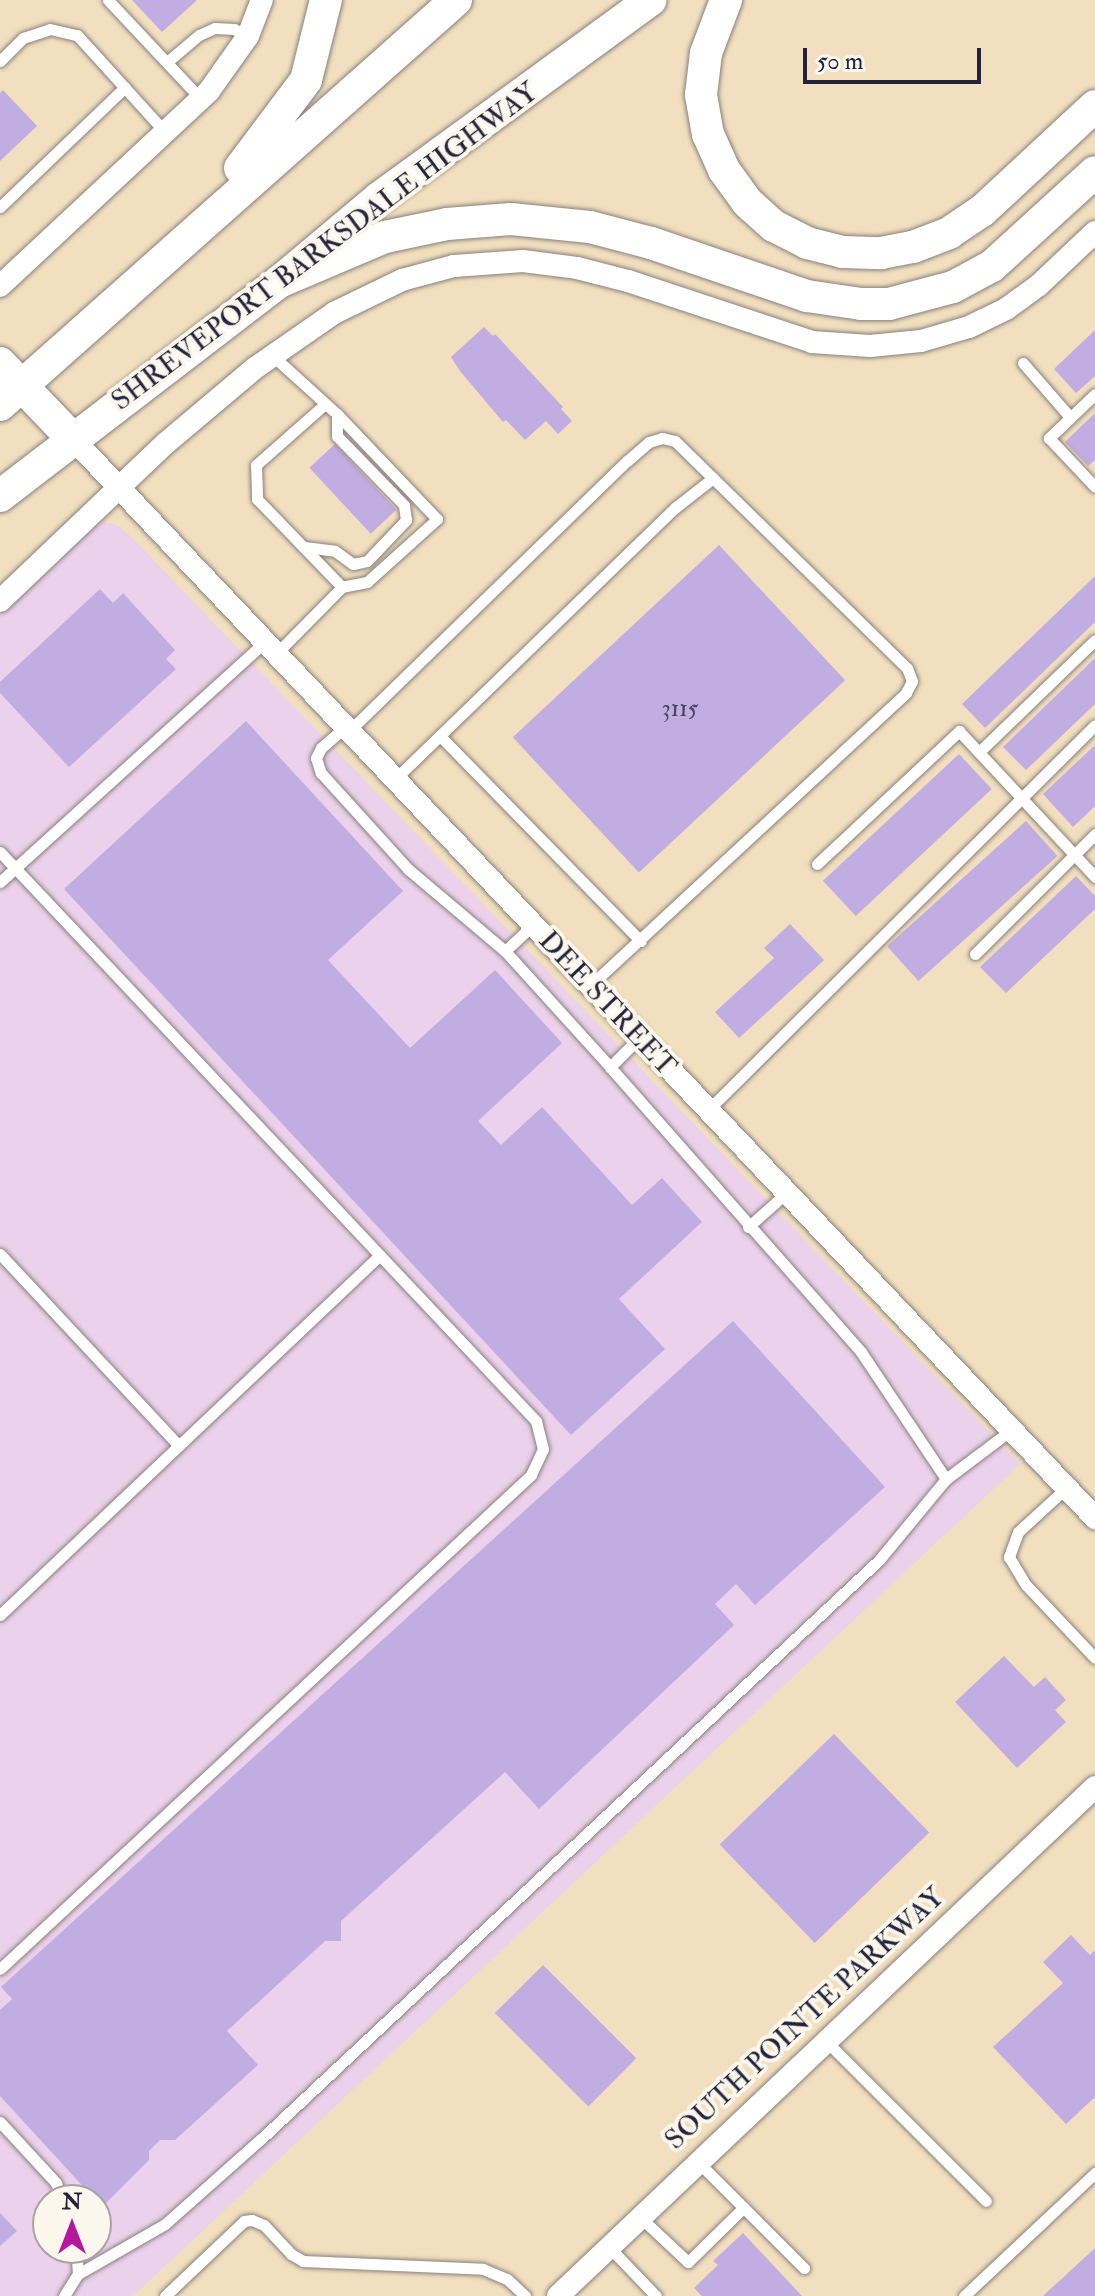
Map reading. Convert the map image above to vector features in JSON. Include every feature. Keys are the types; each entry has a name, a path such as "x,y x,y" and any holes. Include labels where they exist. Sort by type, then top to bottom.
{"main road":[{"path":"159,261 265,139 306,80 316,50 326,0"},
{"path":"15,389 456,0"},
{"name":"SHREVEPORT BARKSDALE HIGHWAY","path":"0,496 279,282 379,198 651,0"},
{"path":"726,0 706,53 701,95 708,134 724,170 747,202 774,226 807,243 843,252 881,253 913,247 949,233 982,211 1095,106"},
{"path":"15,389 271,191 295,139"},
{"path":"279,282 385,237 447,224 511,219 590,227 651,243 807,296 861,304 889,304 953,287 992,266 1095,172"},
{"path":"15,389 72,438"}],"street":[{"path":"0,286 224,74 248,36 262,0"},
{"path":"0,601 166,443 273,356 334,313 402,280 454,266 523,261 577,268 628,281 812,342 870,346 921,341 969,327 1006,309 1039,285 1095,232"},
{"name":"DEE STREET","path":"72,438 1095,1518"},
{"name":"SOUTH POINTE PARKWAY","path":"558,2296 1095,1787"}],"lane":[{"path":"108,0 201,99"},
{"path":"167,62 199,35 215,28 234,29 248,36"},
{"path":"0,61 23,38 50,29 77,35 165,132"},
{"path":"1,206 125,87"},
{"path":"0,882 342,587 367,582 437,519 337,414 273,356"},
{"path":"1023,363 1070,417"},
{"path":"1094,484 1049,438 1095,394"},
{"path":"325,404 256,465 257,499 342,587"},
{"path":"304,547 335,551 353,564 367,561 406,520 404,505 337,436 337,414"},
{"path":"590,986 906,693 912,681 907,668 675,441 662,438 649,442 347,729 321,748 316,758 321,773 408,869 505,951 861,1352 946,1479"},
{"path":"395,779 676,507 713,478"},
{"path":"979,752 1095,640"},
{"path":"707,1111 1095,725"},
{"path":"817,864 959,731 1095,877"},
{"path":"440,736 641,941"},
{"path":"975,954 1095,834"},
{"path":"0,852 536,1421 543,1449 531,1475 0,1969"},
{"path":"505,951 533,925"},
{"path":"610,1067 639,1038"},
{"path":"748,1227 785,1194"},
{"path":"0,1254 179,1446"},
{"path":"0,1615 380,1255"},
{"path":"64,2296 78,2274 165,2224 262,2138 879,1560 946,1479 1010,1431"},
{"path":"1066,1488 1018,1532 1011,1543 1009,1557 1026,1585 1095,1658"},
{"path":"826,2041 986,2201"},
{"path":"0,2122 56,2184"},
{"path":"698,2162 804,2268"},
{"path":"964,2296 1095,2173"},
{"path":"640,2217 688,2262 744,2207"},
{"path":"165,2296 244,2221 252,2220 264,2225 303,2261 483,2269 507,2279 525,2296"},
{"path":"609,2247 656,2296"},
{"path":"77,2264 78,2274"}],"shaded area":[{"path":"106,522 119,526 1020,1464 133,2296 0,2296 0,609 91,525"}],"building":[{"path":"132,0 197,0 162,32"},
{"path":"3,90 37,126 0,161 0,93"},
{"path":"484,327 493,336 495,334 563,407 561,409 572,421 558,434 546,421 525,440 506,420 503,422 460,371 451,357"},
{"path":"1095,330 1095,376 1076,393 1054,369"},
{"path":"1095,413 1095,460 1088,466 1065,442"},
{"path":"335,444 396,510 371,534 309,468"},
{"path":"719,545 845,680 639,873 513,737"},
{"path":"1095,576 1095,622 985,728 962,704"},
{"path":"100,589 113,603 123,593 175,650 166,659 176,669 69,767 0,693 0,682"},
{"path":"1095,658 1095,704 1026,770 1003,747"},
{"path":"246,721 403,891 328,960 410,1048 495,970 562,1043 478,1121 501,1145 542,1107 632,1205 662,1178 702,1222 619,1299 665,1349 571,1435 64,889"},
{"path":"1095,745 1095,806 1073,827 1043,794"},
{"path":"959,754 992,789 856,916 823,881"},
{"path":"1026,821 1057,856 918,981 887,946"},
{"path":"1076,876 1095,896 1095,909 1006,993 980,967"},
{"path":"790,924 824,960 739,1038 715,1012 774,958 764,948"},
{"path":"733,1321 885,1487 755,1605 736,1584 715,1604 734,1625 539,1809 505,1772 341,1921 341,1941 325,1941 227,2031 258,2065 175,2140 160,2140 149,2151 149,2160 112,2197 112,2184 81,2184 0,2096 0,2010 12,1999 1,1987"},
{"path":"1004,1656 1034,1687 1045,1677 1066,1700 1055,1710 1066,1722 1017,1768 955,1702"},
{"path":"834,1734 929,1833 815,1943 720,1844"},
{"path":"1071,1935 1090,1955 1095,1950 1095,2097 1066,2124 993,2047 1063,1983 1043,1962"},
{"path":"543,1965 636,2058 588,2106 495,2013"},
{"path":"0,2213 17,2231 0,2246"},
{"path":"743,2233 802,2296 702,2296 694,2288 718,2265 713,2261"},
{"path":"1095,2248 1095,2296 1043,2296"}]}
